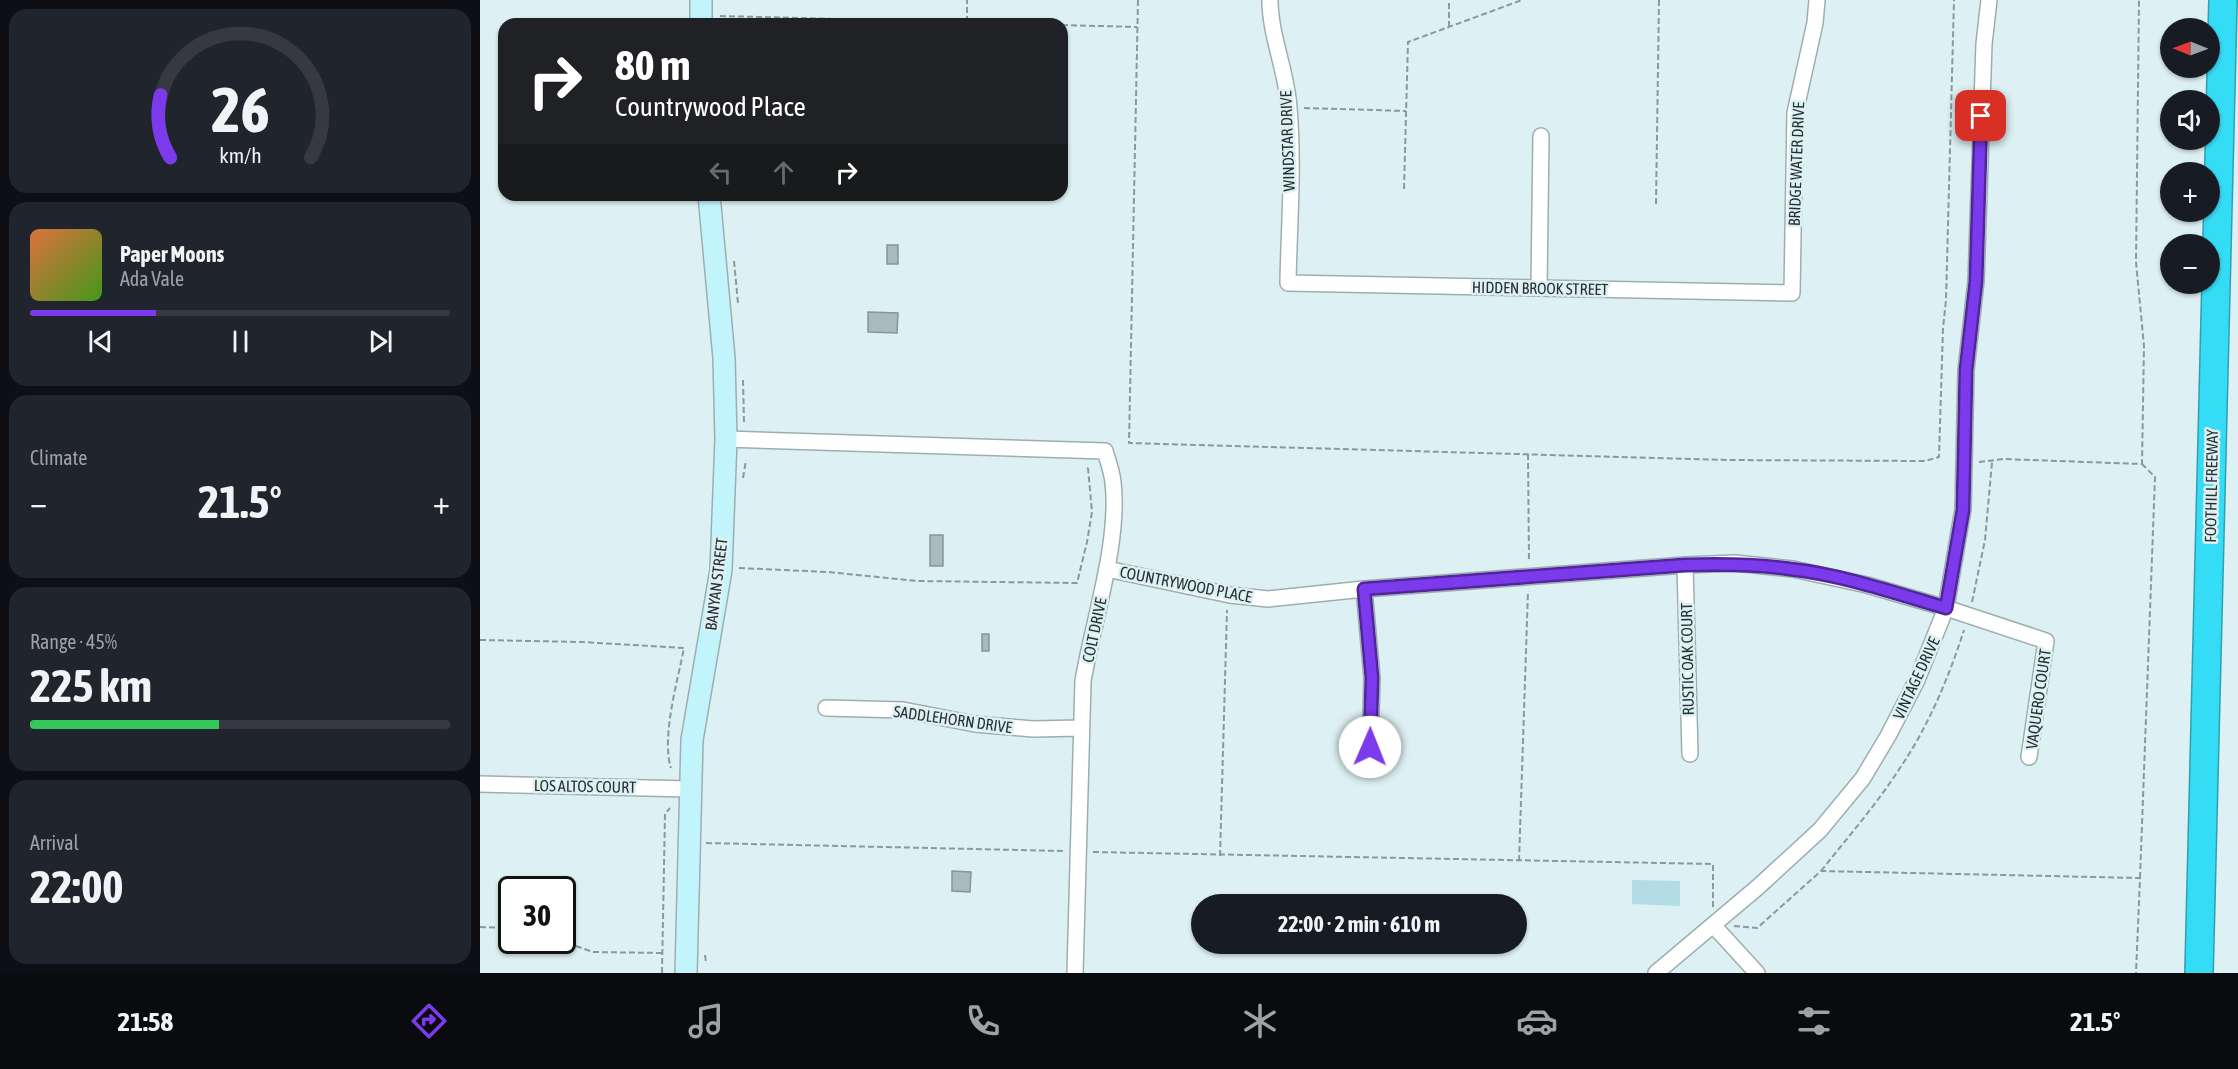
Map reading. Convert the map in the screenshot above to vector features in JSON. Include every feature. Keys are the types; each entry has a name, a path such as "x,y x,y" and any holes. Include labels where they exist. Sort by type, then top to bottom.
{"highway":[{"name":"FOOTHILL FREEWAY","path":"2199,973 2223,0"}],"street":[{"path":"701,0 708,18"},
{"name":"WINDSTAR DRIVE","path":"1270,0 1270,11 1289,108 1288,283"},
{"name":"BRIDGE WATER DRIVE","path":"1792,293 1796,113 1815,23 1817,0"},
{"name":"VINTAGE DRIVE","path":"1656,973 1820,830 1863,778 1917,680 1946,608 1963,510 1966,370 1976,281 1984,44 1989,0"},
{"path":"1539,288 1541,136"},
{"name":"BANYAN STREET","path":"686,973 692,740 721,570 726,439 724,358 710,201"},
{"name":"HIDDEN BROOK STREET","path":"1288,283 1792,293"},
{"path":"726,439 1105,451"},
{"name":"COLT DRIVE","path":"1075,973 1083,681 1107,569 1113,520 1113,481 1105,451"},
{"name":"COUNTRYWOOD PLACE","path":"1107,569 1230,595 1268,599 1528,576 1735,563 1793,569 1867,585 2046,641"},
{"name":"RUSTIC OAK COURT","path":"1685,565 1690,754"},
{"path":"1364,589 1372,678 1370,747"},
{"name":"VAQUERO COURT","path":"2030,757 2046,641"},
{"name":"SADDLEHORN DRIVE","path":"826,708 903,710 975,724 1033,729 1081,728"},
{"name":"LOS ALTOS COURT","path":"480,784 690,789"},
{"path":"1713,925 1757,973"}],"path":[{"path":"967,0 967,18"},
{"path":"1138,0 1129,443 1739,460 1925,461 1939,457 1946,300 1954,0"},
{"path":"1449,0 1449,27"},
{"path":"1404,189 1408,42 1522,0"},
{"path":"1656,204 1659,0"},
{"path":"2139,0 2136,262 2144,346 2142,464"},
{"path":"1068,25 1137,27"},
{"path":"1289,108 1406,111"},
{"path":"739,568 828,572 918,581 1077,583 1092,512 1088,468 1105,451"},
{"path":"1519,861 1530,523 1528,454"},
{"path":"1964,462 1984,463 2003,459 2142,464 2155,477 2136,973"},
{"path":"743,486 746,460"},
{"path":"1220,855 1226,613 1230,595"},
{"path":"480,640 582,642 684,648 669,736 668,759 671,768"},
{"path":"662,973 665,814 670,808"},
{"path":"706,843 1713,864 1713,925 1757,928 1821,871 2140,878"},
{"path":"480,927 498,928"},
{"path":"576,946 593,952 662,953"},
{"path":"704,952 706,963"}],"shaded area":[{"path":"1632,880 1680,881 1680,906 1632,904"}],"building":[{"path":"887,245 898,245 898,264 887,264"},
{"path":"868,312 898,313 897,333 868,332"},
{"path":"930,535 943,535 943,566 930,566"},
{"path":"982,634 989,634 989,651 982,651"},
{"path":"952,871 971,872 970,892 952,891"}],"route":[{"path":"1370,747 1372,678 1364,589 1735,563 1793,569 1867,585 1946,608 1963,510 1966,370 1976,281 1981,116"}]}
